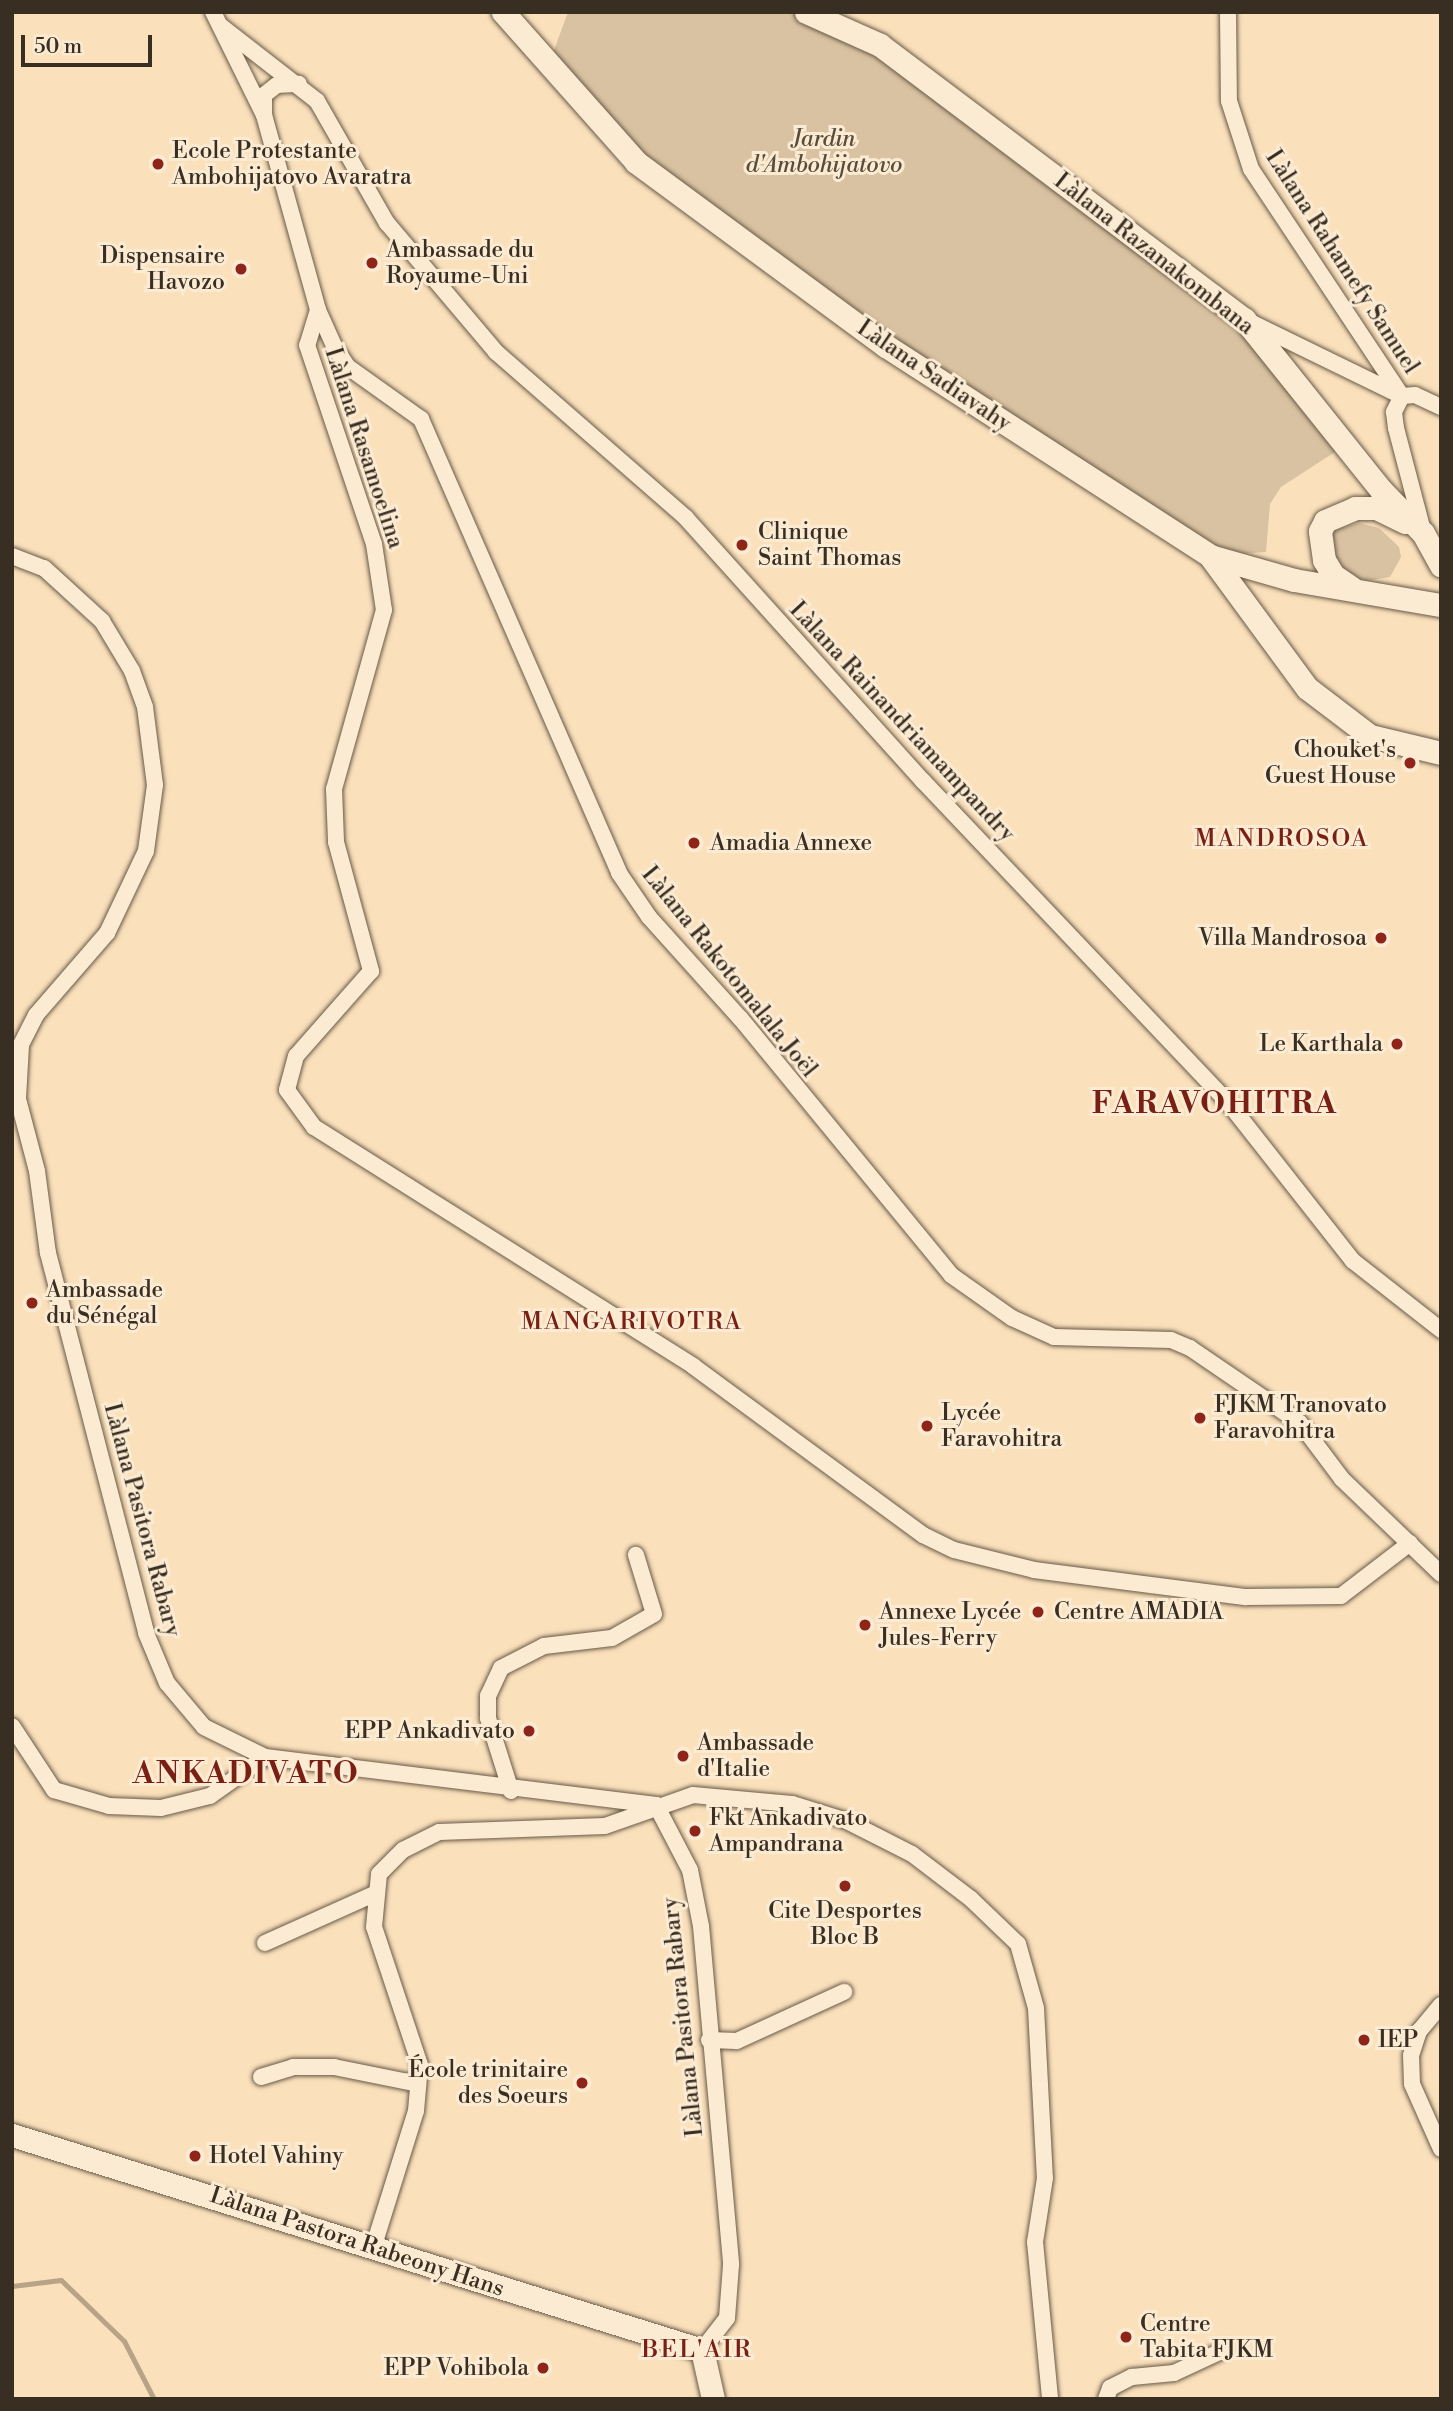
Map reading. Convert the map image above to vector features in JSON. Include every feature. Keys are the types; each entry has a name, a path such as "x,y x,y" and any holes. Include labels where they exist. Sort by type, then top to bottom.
{"main road":[{"name":"Làlana Sadiavahy","path":"503,12 636,162 886,346 1210,556 1294,580 1441,605"},
{"name":"Làlana Razanakombana","path":"806,12 880,46 1244,319 1381,490 1423,533 1441,565"},
{"path":"1352,588 1333,575 1324,560 1320,531 1325,521 1355,508 1376,508 1423,533"},
{"path":"1210,556 1307,688 1370,736 1441,753"},
{"name":"Làlana Pastora Rabeony Hans","path":"12,2135 374,2245 702,2350"},
{"path":"702,2350 713,2399"}],"street":[{"name":"Làlana Rahamefy Samuel","path":"1228,12 1229,101 1235,130 1251,169 1402,396 1394,412 1396,428 1423,533"},
{"name":"Làlana Rainandriamampandry","path":"216,19 317,101 387,223 495,352 686,518 905,761 1231,1107 1353,1261 1441,1330"},
{"name":"Làlana Rakotomalala Joël","path":"216,19 264,116 318,310 348,367 421,419 619,873 635,899 741,1019 951,1275 1012,1318 1054,1338 1171,1340 1190,1348 1300,1423 1342,1479 1441,1574"},
{"path":"264,116 264,95 278,85 299,84"},
{"name":"Làlana Rasamoelina","path":"318,310 307,345 374,544 384,610 334,789 336,842 371,971 296,1056 287,1090 314,1127 693,1366 923,1535 954,1550 1034,1570 1246,1597 1341,1596 1410,1543"},
{"path":"1244,319 1402,396 1415,394 1441,407"},
{"name":"Làlana Pasitora Rabary","path":"12,556 44,568 102,621 132,671 145,707 155,785 146,851 107,933 36,1015 21,1045 18,1099 37,1171 48,1253 146,1633 167,1683 204,1727 265,1757 511,1791 656,1805 690,1870 701,1926 731,2265 727,2318 702,2350"},
{"path":"511,1791 488,1718 488,1696 502,1668 544,1646 612,1638 654,1614 636,1555"},
{"path":"12,1726 54,1790 109,1805 161,1808 211,1796 265,1757"},
{"path":"374,2245 416,2111 419,2065 374,1927 379,1874 402,1850 439,1832 605,1826 656,1805 693,1795 734,1796 792,1804 848,1821 912,1854 971,1899 1018,1944 1036,2008 1045,2178 1035,2242 1049,2399"},
{"path":"265,1943 376,1893"},
{"path":"709,2040 737,2041 844,1992"},
{"path":"1441,2005 1419,2031 1411,2054 1412,2084 1441,2149"},
{"path":"261,2077 293,2067 334,2067 418,2084"},
{"path":"1106,2399 1110,2388 1132,2376 1174,2373 1226,2349"}],"green space":[{"name":"Jardin d'Ambohijatovo","path":"568,12 806,12 879,45 1244,319 1338,450 1281,487 1270,504 1266,552 1210,556 647,170 549,64"},
{"path":"1359,523 1379,528 1399,547 1401,557 1390,577 1366,581 1352,577 1331,559 1330,538 1335,530"}],"waterway":[{"path":"12,2286 61,2280 124,2341 154,2399"}],"place":[{"name":"Ecole Protestante Ambohijatovo Avaratra","path":"158,164"},
{"name":"Ambassade du Royaume-Uni","path":"372,263"},
{"name":"Dispensaire Havozo","path":"241,269"},
{"name":"Clinique Saint Thomas","path":"742,545"},
{"name":"Chouket's Guest House","path":"1410,763"},
{"name":"Amadia Annexe","path":"694,843"},
{"name":"Villa Mandrosoa","path":"1381,938"},
{"name":"Le Karthala","path":"1397,1044"},
{"name":"Ambassade du Sénégal","path":"32,1303"},
{"name":"FJKM Tranovato Faravohitra","path":"1200,1418"},
{"name":"Lycée Faravohitra","path":"927,1426"},
{"name":"Centre AMADIA","path":"1038,1612"},
{"name":"Annexe Lycée Jules-Ferry","path":"865,1625"},
{"name":"EPP Ankadivato","path":"529,1731"},
{"name":"Ambassade d'Italie","path":"683,1756"},
{"name":"Fkt Ankadivato Ampandrana","path":"695,1831"},
{"name":"Cite Desportes Bloc B","path":"845,1886"},
{"name":"IEP","path":"1364,2040"},
{"name":"École trinitaire des Soeurs","path":"582,2083"},
{"name":"Hotel Vahiny","path":"195,2156"},
{"name":"Centre Tabita FJKM","path":"1126,2337"},
{"name":"EPP Vohibola","path":"543,2368"}],"district":[{"name":"MANDROSOA","path":"1282,840"},
{"name":"FARAVOHITRA","path":"1215,1104"},
{"name":"MANGARIVOTRA","path":"632,1323"},
{"name":"ANKADIVATO","path":"246,1774"},
{"name":"BEL'AIR","path":"697,2351"}]}
